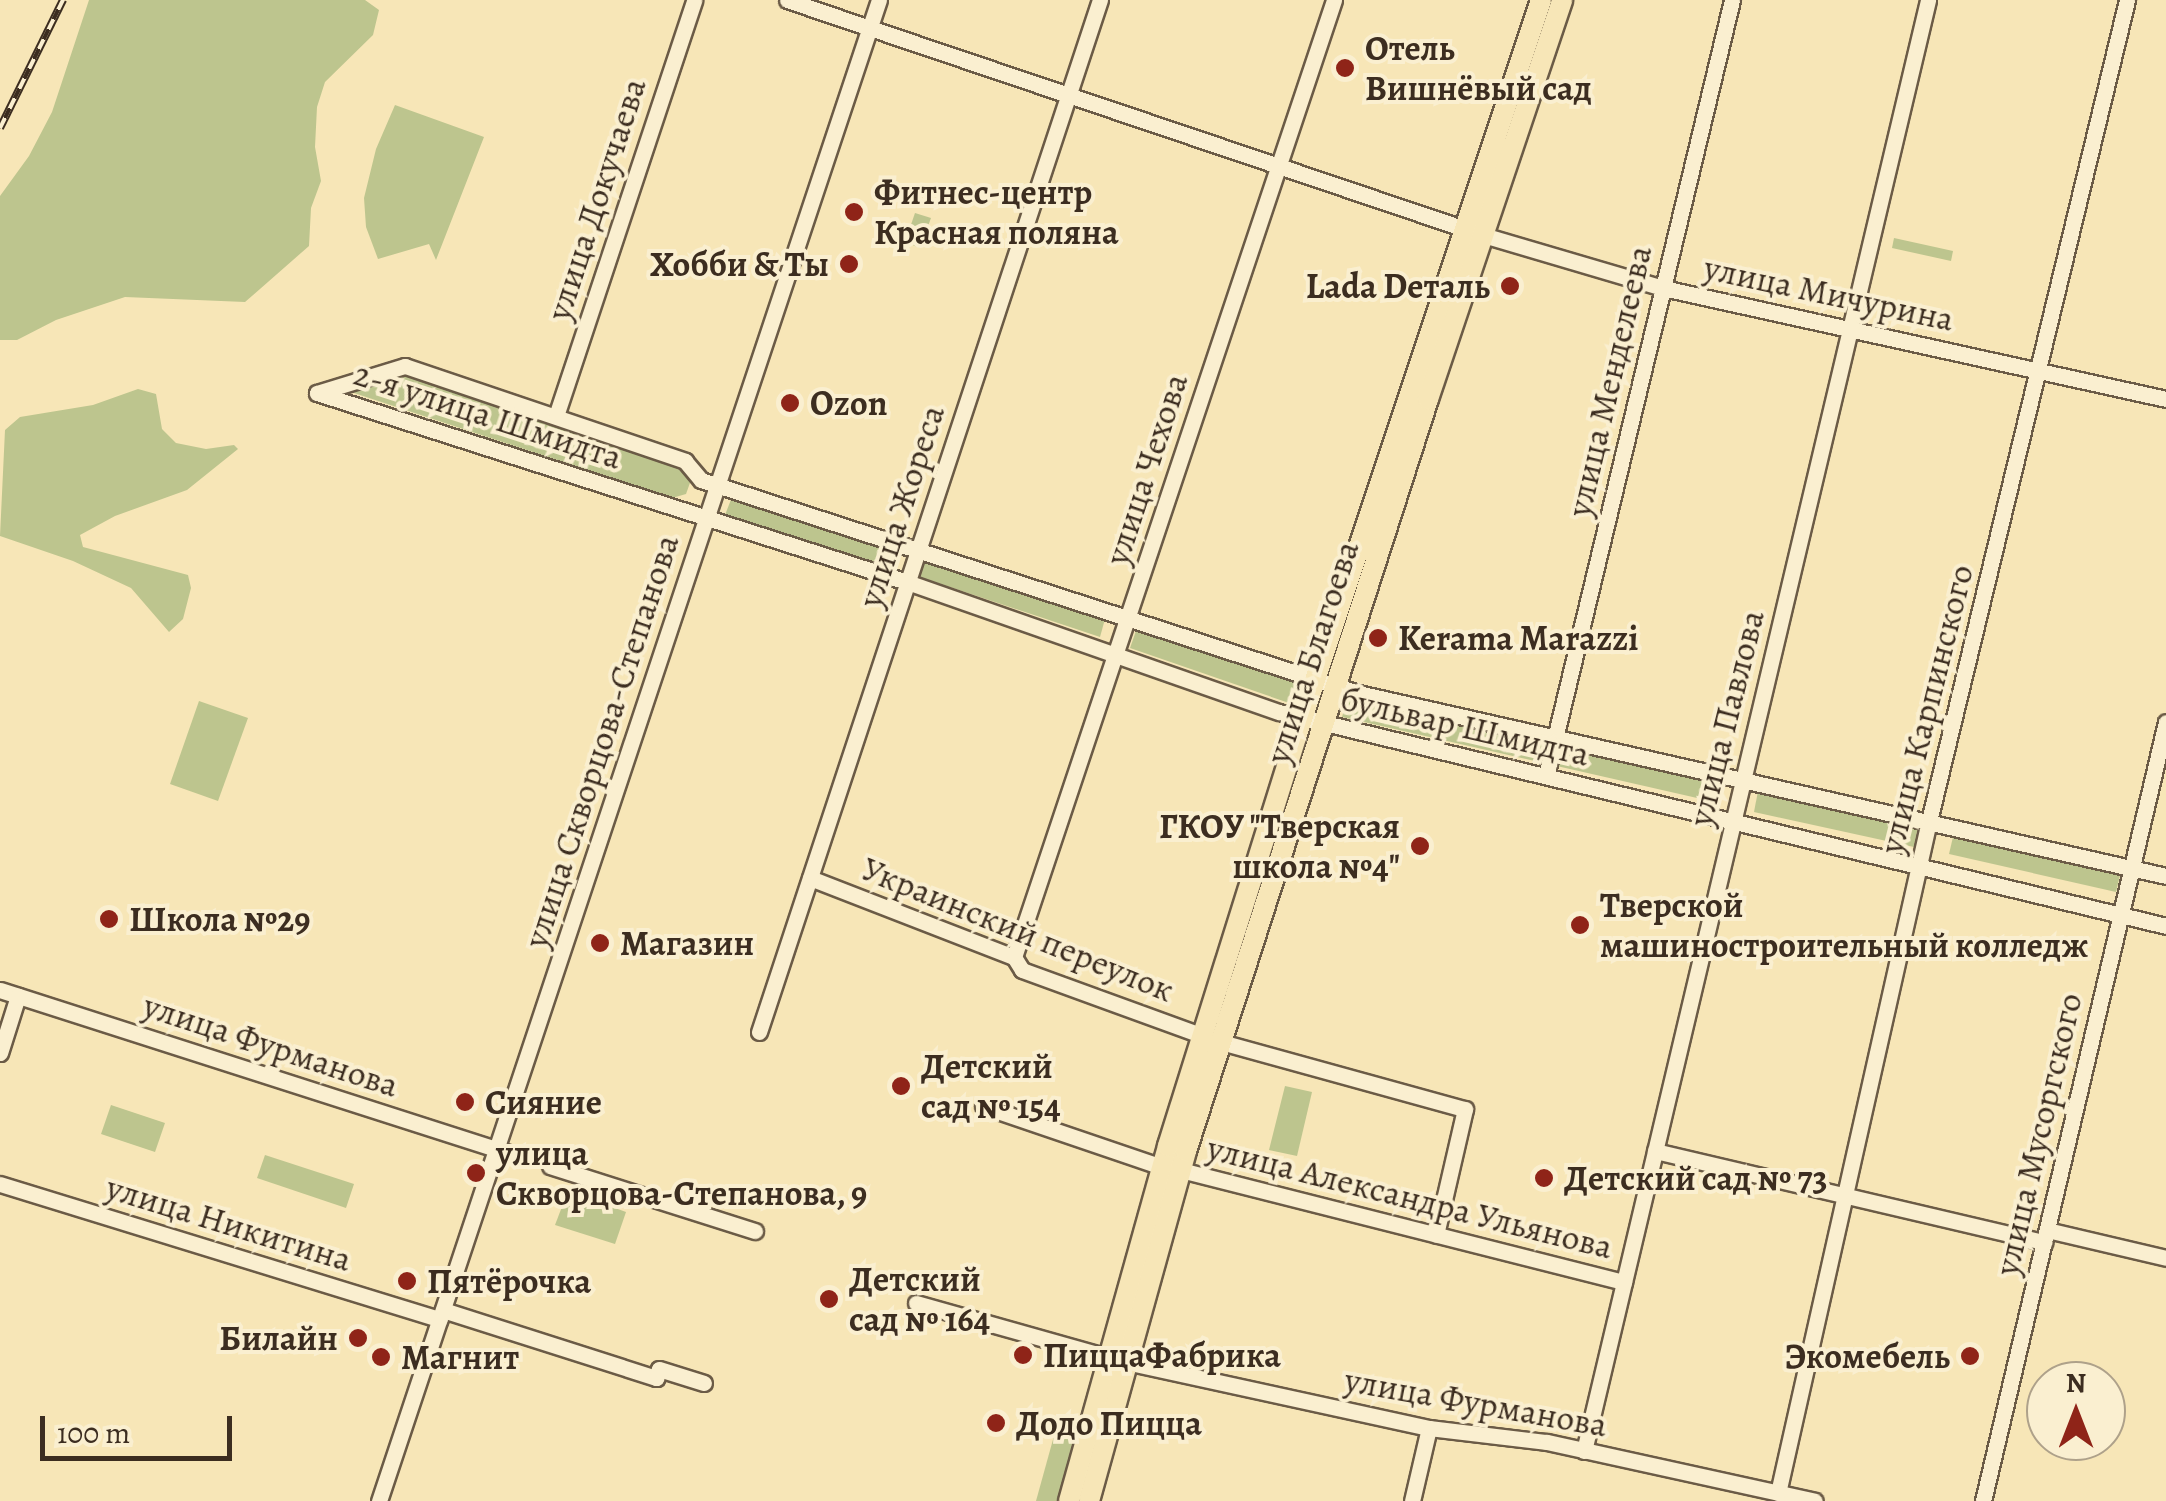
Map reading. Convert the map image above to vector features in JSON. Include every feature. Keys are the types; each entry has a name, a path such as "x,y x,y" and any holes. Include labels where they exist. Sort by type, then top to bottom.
{"main road":[{"path":"1475,239 1472,208 1541,0"},
{"name":"улица Благоева","path":"1069,1501 1312,720 1475,239 1562,0"},
{"name":"улица Благоева","path":"1089,1501 1116,1360"}],"street":[{"name":"улица Докучаева","path":"556,416 694,0"},
{"name":"улица Мичурина","path":"787,0 1475,239 1662,288 2166,398"},
{"name":"улица Скворцова-Степанова","path":"379,1501 879,0"},
{"name":"улица Жореса","path":"759,1032 1100,0"},
{"name":"улица Чехова","path":"1014,957 1334,0"},
{"name":"улица Менделеева","path":"1546,776 1732,0"},
{"name":"улица Павлова","path":"1584,1450 1730,821 1928,0"},
{"name":"улица Карпинского","path":"1778,1493 1929,821 2128,0"},
{"name":"2-я улица Шмидта","path":"707,516 317,392 405,366 685,460 701,480 718,485"},
{"name":"бульвар Шмидта","path":"718,485 1325,682 1740,783 1929,821 2166,876"},
{"name":"бульвар Шмидта","path":"707,516 1312,720 2166,926"},
{"name":"улица Мусоргского","path":"1984,1501 2166,722"},
{"name":"Украинский переулок","path":"810,878 1014,957 1022,970 1212,1039 1465,1109 1436,1235"},
{"name":"улица Фурманова","path":"0,990 524,1158"},
{"path":"0,1053 18,996"},
{"name":"улица Александра Ульянова","path":"983,1106 1172,1168 1624,1282"},
{"path":"1655,1151 1843,1195 2166,1258"},
{"path":"550,1166 755,1231"},
{"name":"улица Никитина","path":"0,1184 656,1378 659,1369 704,1383"},
{"name":"улица Фурманова","path":"916,1304 1116,1360 1429,1428 1584,1450 1815,1501"},
{"path":"1412,1501 1429,1428"}],"green space":[{"path":"89,0 365,0 379,10 373,35 325,82 317,107 315,147 321,181 311,208 309,246 245,302 125,297 56,320 17,340 0,340 0,196 29,156 52,112"},
{"path":"395,105 484,137 436,260 429,244 378,259 366,227 364,198 376,149"},
{"path":"915,213 931,218 920,248 905,242"},
{"path":"1894,238 1953,251 1951,261 1892,248"},
{"path":"406,376 680,467 691,480 686,494 672,498 348,391"},
{"path":"138,389 156,394 162,429 176,443 206,449 234,445 238,449 187,490 115,516 80,535 83,547 188,575 191,588 183,619 169,632 131,588 73,561 0,536 5,430 20,417 93,405"},
{"path":"732,497 894,550 888,568 725,515"},
{"path":"920,558 1105,619 1100,637 914,575"},
{"path":"1137,628 1298,684 1292,704 1130,648"},
{"path":"1347,700 1725,785 1719,803 1342,717"},
{"path":"199,701 248,718 218,801 170,784"},
{"path":"1758,791 1918,826 1914,847 1754,812"},
{"path":"1953,837 2120,875 2116,892 1949,854"},
{"path":"1285,1086 1312,1092 1297,1156 1269,1150"},
{"path":"111,1105 165,1123 155,1152 101,1134"},
{"path":"265,1155 354,1184 346,1208 257,1178"},
{"path":"568,1191 626,1212 615,1244 555,1225"},
{"path":"1057,1425 1076,1430 1057,1501 1036,1501"}],"railway":[{"path":"0,128 63,0"}],"place":[{"name":"Отель Вишнёвый сад","path":"1345,68"},
{"name":"Фитнес-центр Красная поляна","path":"854,212"},
{"name":"Хобби & Ты","path":"849,264"},
{"name":"Lada Dеталь","path":"1510,286"},
{"name":"Ozon","path":"790,403"},
{"name":"Kerama Marazzi","path":"1378,638"},
{"name":"ГКОУ \"Тверская школа №4\"","path":"1420,846"},
{"name":"Школа №29","path":"109,919"},
{"name":"Тверской машиностроительный колледж","path":"1580,925"},
{"name":"Магазин","path":"600,943"},
{"name":"Детский сад № 154","path":"901,1086"},
{"name":"Сияние","path":"465,1102"},
{"name":"улица Скворцова-Степанова, 9","path":"476,1173"},
{"name":"Детский сад № 73","path":"1544,1178"},
{"name":"Пятёрочка","path":"407,1281"},
{"name":"Детский сад № 164","path":"829,1299"},
{"name":"Билайн","path":"358,1338"},
{"name":"ПиццаФабрика","path":"1023,1355"},
{"name":"Экомебель","path":"1970,1356"},
{"name":"Магнит","path":"381,1357"},
{"name":"Додо Пицца","path":"996,1423"}]}
